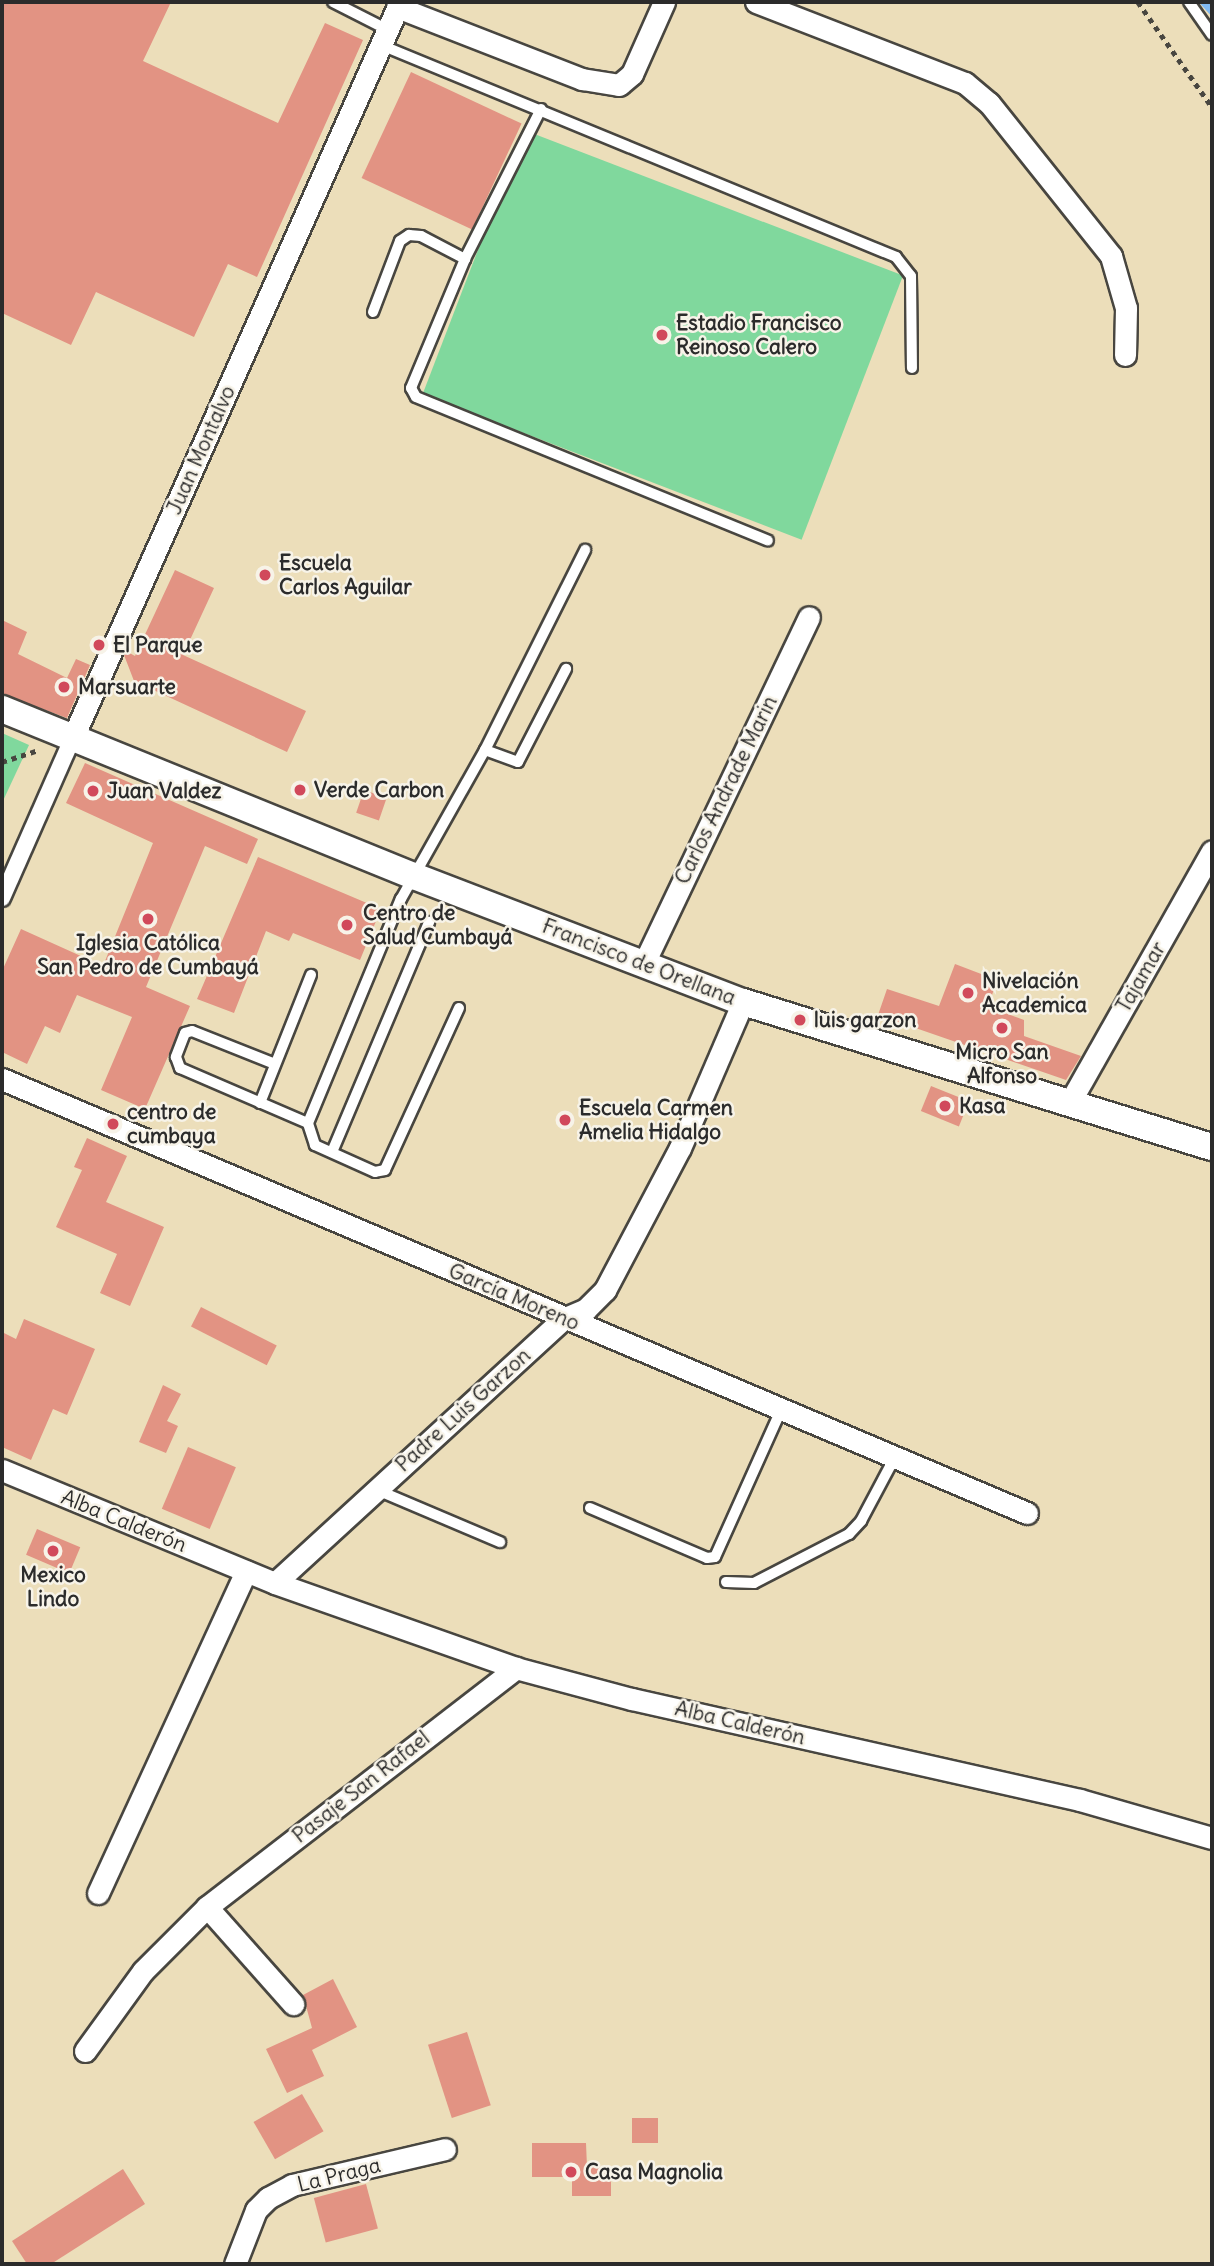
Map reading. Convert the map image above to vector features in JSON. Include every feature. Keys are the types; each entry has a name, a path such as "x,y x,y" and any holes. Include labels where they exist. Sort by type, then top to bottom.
{"street":[{"path":"398,4 582,79 619,85 632,74 664,2"},
{"path":"756,2 965,83 989,103 1111,256 1122,279 1126,308 1125,355"},
{"name":"Juan Montalvo","path":"2,898 398,4"},
{"name":"Carlos Andrade Marin","path":"644,963 808,617"},
{"name":"Francisco de Orellana","path":"2,709 414,876 743,1002 1212,1147"},
{"name":"Tajamar","path":"1070,1102 1212,851"},
{"name":"Padre Luis Garzon","path":"275,1583 374,1489 563,1319 586,1309 605,1290 680,1148 743,1002"},
{"name":"García Moreno","path":"2,1079 563,1319 1027,1513"},
{"name":"Alba Calderón","path":"4,1479 275,1583 516,1668 632,1699 1080,1800 1212,1838"},
{"path":"99,1893 246,1572"},
{"name":"Pasaje San Rafael","path":"85,2050 143,1971 207,1908 516,1668"},
{"path":"207,1908 293,2004"},
{"name":"La Praga","path":"234,2264 256,2210 268,2198 292,2185 445,2149"}],"lane":[{"path":"333,2 384,37 541,108 896,257 911,276 912,369"},
{"path":"1189,2 1212,35"},
{"path":"541,108 465,259 411,388 416,397 768,541"},
{"path":"373,312 400,241 409,235 421,236 465,259"},
{"path":"459,1008 385,1170 375,1172 310,1139 308,1124 414,876 485,750 584,550"},
{"path":"485,750 518,762 566,669"},
{"path":"332,1152 429,922"},
{"path":"260,1103 312,975"},
{"path":"275,1064 192,1031 178,1046 176,1057 180,1068 308,1124"},
{"path":"590,1508 707,1558 715,1557 781,1410"},
{"path":"726,1582 754,1583 849,1534 861,1521 895,1457"},
{"path":"374,1489 500,1542"}],"path":[{"path":"1138,2 1212,107"},
{"path":"2,762 40,750"}],"green space":[{"name":"Estadio Francisco Reinoso Calero","path":"524,130 903,275 802,540 423,394"},
{"path":"2,733 29,745 2,803"}],"building":[{"path":"2,2 171,2 143,61 278,123 325,23 363,40 257,277 228,264 194,337 96,292 71,345 2,313"},
{"path":"411,72 522,124 472,230 362,178"},
{"path":"175,570 214,588 183,655 306,711 287,752 134,681 124,655 126,651 135,656"},
{"path":"2,620 27,632 18,654 67,678 76,659 90,665 67,718 2,694"},
{"path":"85,763 258,839 247,864 205,846 146,987 190,1006 145,1109 101,1090 132,1017 77,995 60,1033 45,1026 27,1064 2,1052 2,971 21,929 103,966 153,843 66,803"},
{"path":"364,790 387,798 379,821 356,813"},
{"path":"258,857 381,909 360,960 293,933 289,941 266,931 234,1013 197,999"},
{"path":"955,964 997,980 988,1007 1024,1020 1024,1036 1081,1056 1066,1080 878,1015 887,989 939,1006"},
{"name":"Kasa","path":"931,1086 969,1101 959,1126 921,1111"},
{"path":"87,1138 127,1156 106,1202 164,1227 130,1306 100,1293 117,1254 56,1227 82,1170 74,1167"},
{"path":"201,1307 277,1346 267,1365 191,1327"},
{"path":"24,1319 95,1349 67,1415 53,1409 31,1460 2,1447 2,1332 16,1339"},
{"path":"163,1385 181,1394 167,1421 178,1426 166,1453 139,1442"},
{"path":"188,1447 236,1467 210,1529 162,1509"},
{"name":"Mexico Lindo","path":"37,1529 80,1547 69,1573 26,1555"},
{"path":"333,1979 357,2027 312,2050 324,2076 287,2093 266,2049 312,2028 303,1995"},
{"path":"467,2032 491,2105 452,2118 428,2045"},
{"path":"302,2094 324,2131 275,2159 254,2122"},
{"path":"632,2118 658,2118 658,2143 632,2143"},
{"name":"Casa Magnolia","path":"532,2143 586,2143 587,2167 611,2167 611,2196 572,2196 572,2177 532,2177"},
{"path":"123,2169 145,2204 51,2264 27,2264 12,2241"},
{"path":"366,2184 378,2228 326,2242 314,2198"}],"waterway":[{"path":"1204,2 1212,11"}],"place":[{"name":"Estadio Francisco Reinoso Calero","path":"662,335"},
{"name":"Escuela Carlos Aguilar","path":"265,575"},
{"name":"El Parque","path":"99,645"},
{"name":"Marsuarte","path":"64,687"},
{"name":"Verde Carbon","path":"300,790"},
{"name":"Juan Valdez","path":"93,791"},
{"name":"Iglesia Católica San Pedro de Cumbayá","path":"148,919"},
{"name":"Centro de Salud Cumbayá","path":"347,925"},
{"name":"Nivelación Academica","path":"968,993"},
{"name":"luis garzon","path":"800,1020"},
{"name":"Micro San Alfonso","path":"1002,1028"},
{"name":"Kasa","path":"945,1106"},
{"name":"Escuela Carmen Amelia Hidalgo","path":"565,1120"},
{"name":"centro de cumbaya","path":"113,1124"},
{"name":"Mexico Lindo","path":"53,1551"},
{"name":"Casa Magnolia","path":"571,2172"}]}
